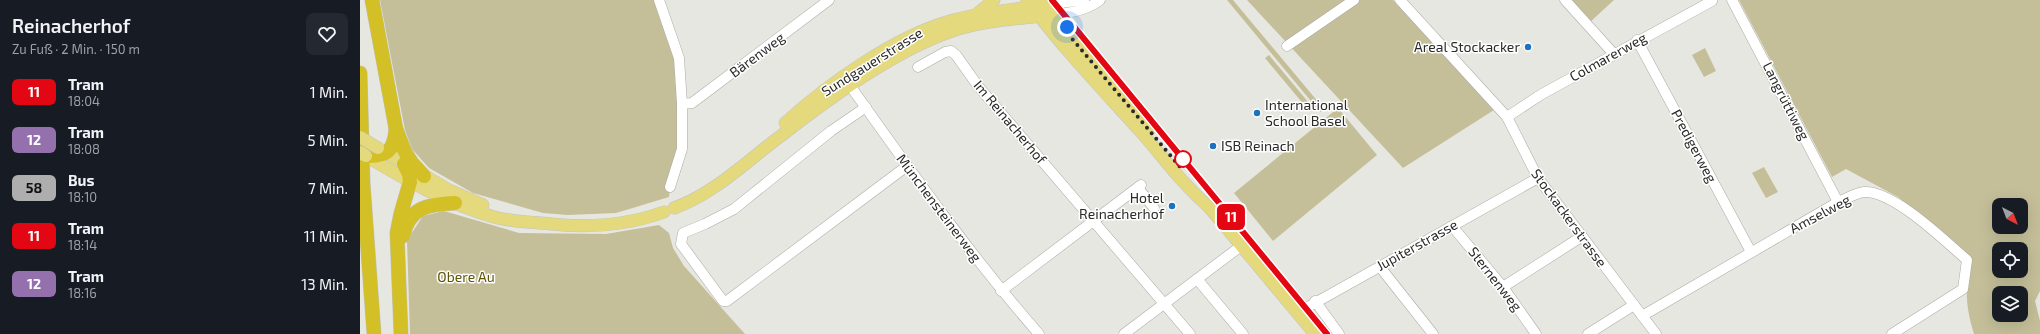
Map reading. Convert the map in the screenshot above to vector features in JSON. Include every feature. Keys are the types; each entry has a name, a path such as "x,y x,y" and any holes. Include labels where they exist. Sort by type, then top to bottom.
{"highway":[{"path":"372,0 396,129 405,152 412,163 424,176"},
{"path":"360,73 364,190 374,334"},
{"path":"375,155 393,146 396,129"},
{"path":"401,334 397,234 401,213 410,182 409,174 404,164"},
{"path":"399,260 405,226 412,216 422,208 435,204 455,203"}],"main road":[{"path":"976,14 994,0"},
{"path":"1039,7 1068,34 1200,189 1209,207"},
{"path":"1039,7 1092,80 1140,131 1194,194 1209,207 1314,334"},
{"name":"Sundgauerstrasse","path":"360,137 375,155 410,182 455,203 500,218 570,226 617,224 648,218 669,210 715,187 848,82 914,34 950,21 976,14 1039,7"},
{"name":"Sundgauerstrasse","path":"848,82 952,31 1039,7"},
{"name":"Sundgauerstrasse","path":"375,155 404,164 470,200 499,210 570,226"}],"street":[{"name":"Bärenweg","path":"682,104 692,104 829,0"},
{"path":"1039,7 1084,0"},
{"path":"1039,7 1074,12 1088,7 1100,0"},
{"path":"1287,46 1354,0"},
{"name":"Stockackerstrasse","path":"1400,0 1507,117 1538,178 1581,237 1656,334"},
{"path":"1565,0 1613,54"},
{"name":"Langrüttiweg","path":"1732,0 1838,202"},
{"name":"Colmarerweg","path":"1507,117 1542,94 1637,40 1712,1"},
{"path":"663,2 679,58 682,104 682,149 670,187"},
{"path":"1068,34 1067,22 1074,12"},
{"name":"Predigerweg","path":"1637,40 1751,252"},
{"name":"Im Reinacherhof","path":"918,67 945,52 951,51 956,54 978,86 1190,334"},
{"name":"Münchensteinerweg","path":"848,82 907,166 1001,291 1039,334"},
{"path":"866,107 831,131 734,209 705,224 683,232 681,244 698,270 723,301 727,301 907,166"},
{"name":"Jupiterstrasse","path":"1297,313 1314,301 1538,178"},
{"path":"1001,291 1140,187 1154,208"},
{"name":"Amselweg","path":"1642,316 1838,202 1863,192 1882,195 1903,208 1967,260 1963,289 1892,334"},
{"name":"Sternenweg","path":"1452,226 1503,288 1536,334"},
{"path":"1503,288 1581,237"},
{"path":"1131,332 1165,303 1241,246"},
{"path":"1380,266 1433,334"},
{"path":"1197,279 1242,334"},
{"path":"1314,301 1339,334"},
{"path":"1588,334 1634,305"}],"green space":[{"path":"380,0 659,0 679,58 682,149 670,187 669,197 616,213 568,215 543,213 473,193 429,168 412,149 405,130"},
{"path":"1227,0 1233,0 1324,109 1320,112"},
{"path":"1247,0 1393,0 1494,110 1403,168"},
{"path":"1568,0 1614,0 1589,23"},
{"path":"1739,0 2040,0 2040,291 2035,301 2040,321 2040,334 1974,334 1969,314 1967,296 1971,258 1898,197 1846,169 1832,177"},
{"path":"1705,48 1716,71 1704,77 1692,55"},
{"path":"1269,55 1314,109 1310,112 1265,58"},
{"path":"1338,108 1377,155 1273,241 1234,193"},
{"path":"1764,167 1778,192 1766,198 1752,173"},
{"name":"Obere Au","path":"444,211 519,233 606,234 659,225 669,233 673,248 684,266 745,334 410,334 407,240 423,216"}],"tram line":[{"name":"11","path":"1052,0 1234,220 1256,250 1327,334"}],"place":[{"name":"Areal Stockacker","path":"1528,47"},
{"name":"International School Basel","path":"1257,113"},
{"name":"ISB Reinach","path":"1213,146"},
{"name":"Hotel Reinacherhof","path":"1172,206"}],"route":[{"path":"1067,27 1068,34 1181,168 1183,159"}]}
